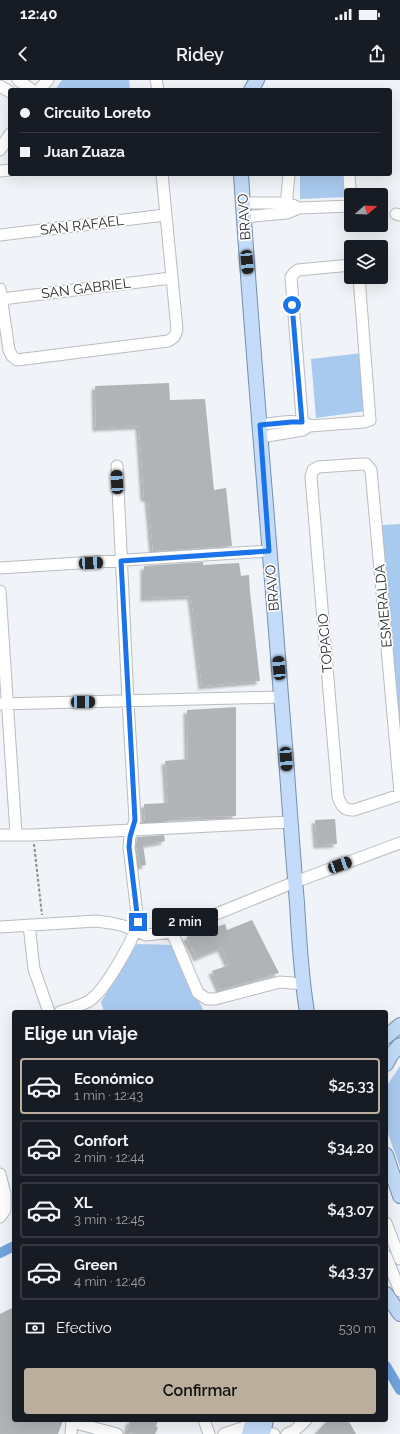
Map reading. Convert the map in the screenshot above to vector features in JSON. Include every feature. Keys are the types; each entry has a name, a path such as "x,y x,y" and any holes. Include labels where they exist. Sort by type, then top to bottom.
{"main road":[{"name":"BRAVO","path":"241,176 269,551 282,697 290,822 303,984 308,1010"},
{"path":"388,1035 400,1024"},
{"path":"388,1064 392,1055"},
{"path":"388,1161 400,1196"},
{"path":"388,1296 400,1314"}],"street":[{"path":"18,80 29,88"},
{"path":"41,88 48,80"},
{"path":"0,150 8,137"},
{"path":"1,294 9,350 12,356 18,360 168,341 174,337 177,329 162,176"},
{"path":"288,208 287,196 290,176"},
{"path":"349,176 350,188"},
{"path":"243,203 288,208 344,206"},
{"path":"244,217 288,208"},
{"name":"SAN RAFAEL","path":"0,235 165,215"},
{"path":"305,426 291,277 298,270 344,266"},
{"name":"SAN GABRIEL","path":"1,294 171,278"},
{"path":"261,431 369,421 371,418 360,284"},
{"name":"TOPACIO","path":"368,466 362,464 318,467 313,470 311,477 338,797 343,807 348,811 400,794"},
{"path":"66,1010 90,1000 100,991 136,932 138,922 129,847 135,820 117,466"},
{"name":"ESMERALDA","path":"368,466 371,475 400,794"},
{"path":"0,568 269,551"},
{"path":"0,591 4,704 16,834"},
{"path":"4,704 282,697"},
{"path":"0,835 33,835 290,822"},
{"path":"0,927 96,921 124,926 146,935 172,932 295,882 400,843"},
{"path":"29,925 34,970 48,1010"},
{"path":"172,932 198,993 207,998 215,999 280,982 303,984"},
{"path":"0,1174 5,1194 5,1210 0,1217"},
{"path":"388,1228 400,1259"},
{"path":"388,1261 400,1291"},
{"path":"71,1434 72,1422"},
{"path":"75,1422 117,1434"},
{"path":"205,1422 209,1434"},
{"path":"286,1434 294,1431 304,1422"},
{"path":"224,1434 260,1429"}],"path":[{"path":"33,835 43,924"}],"shaded area":[{"path":"62,80 129,80 130,88 56,88"},
{"path":"300,176 342,176 344,197 300,199"},
{"path":"362,353 366,411 316,418 311,359"},
{"path":"400,524 400,746 382,525"},
{"path":"137,944 173,945 203,1010 103,1010 101,1002"},
{"path":"400,1066 400,1167 388,1134 388,1084"}],"building":[{"path":"169,383 170,400 205,399 214,490 226,488 232,546 153,551 148,498 144,498 139,426 96,428 95,386"},
{"path":"203,562 203,565 239,563 241,576 249,575 260,681 202,686 191,596 144,598 144,566"},
{"path":"236,707 236,816 170,818 170,821 145,821 144,804 168,803 165,761 188,759 187,710"},
{"path":"335,819 337,844 317,845 315,820"},
{"path":"164,835 165,841 143,845 146,865 140,866 136,846 137,837"},
{"path":"252,920 279,973 220,990 212,971 229,965 221,948 197,958 186,937 225,924 227,930"},
{"path":"12,1308 12,1422 62,1422 58,1434 0,1434 0,1314"},
{"path":"130,1422 157,1422 156,1426 158,1428 155,1434 134,1434 127,1432"},
{"path":"326,1422 349,1422 356,1434 315,1434"}],"waterway":[{"path":"0,1253 12,1247"},
{"path":"388,1369 400,1390"}],"route":[{"path":"138,922 129,847 135,820 121,561 269,551 260,425 302,422 292,305"}]}
